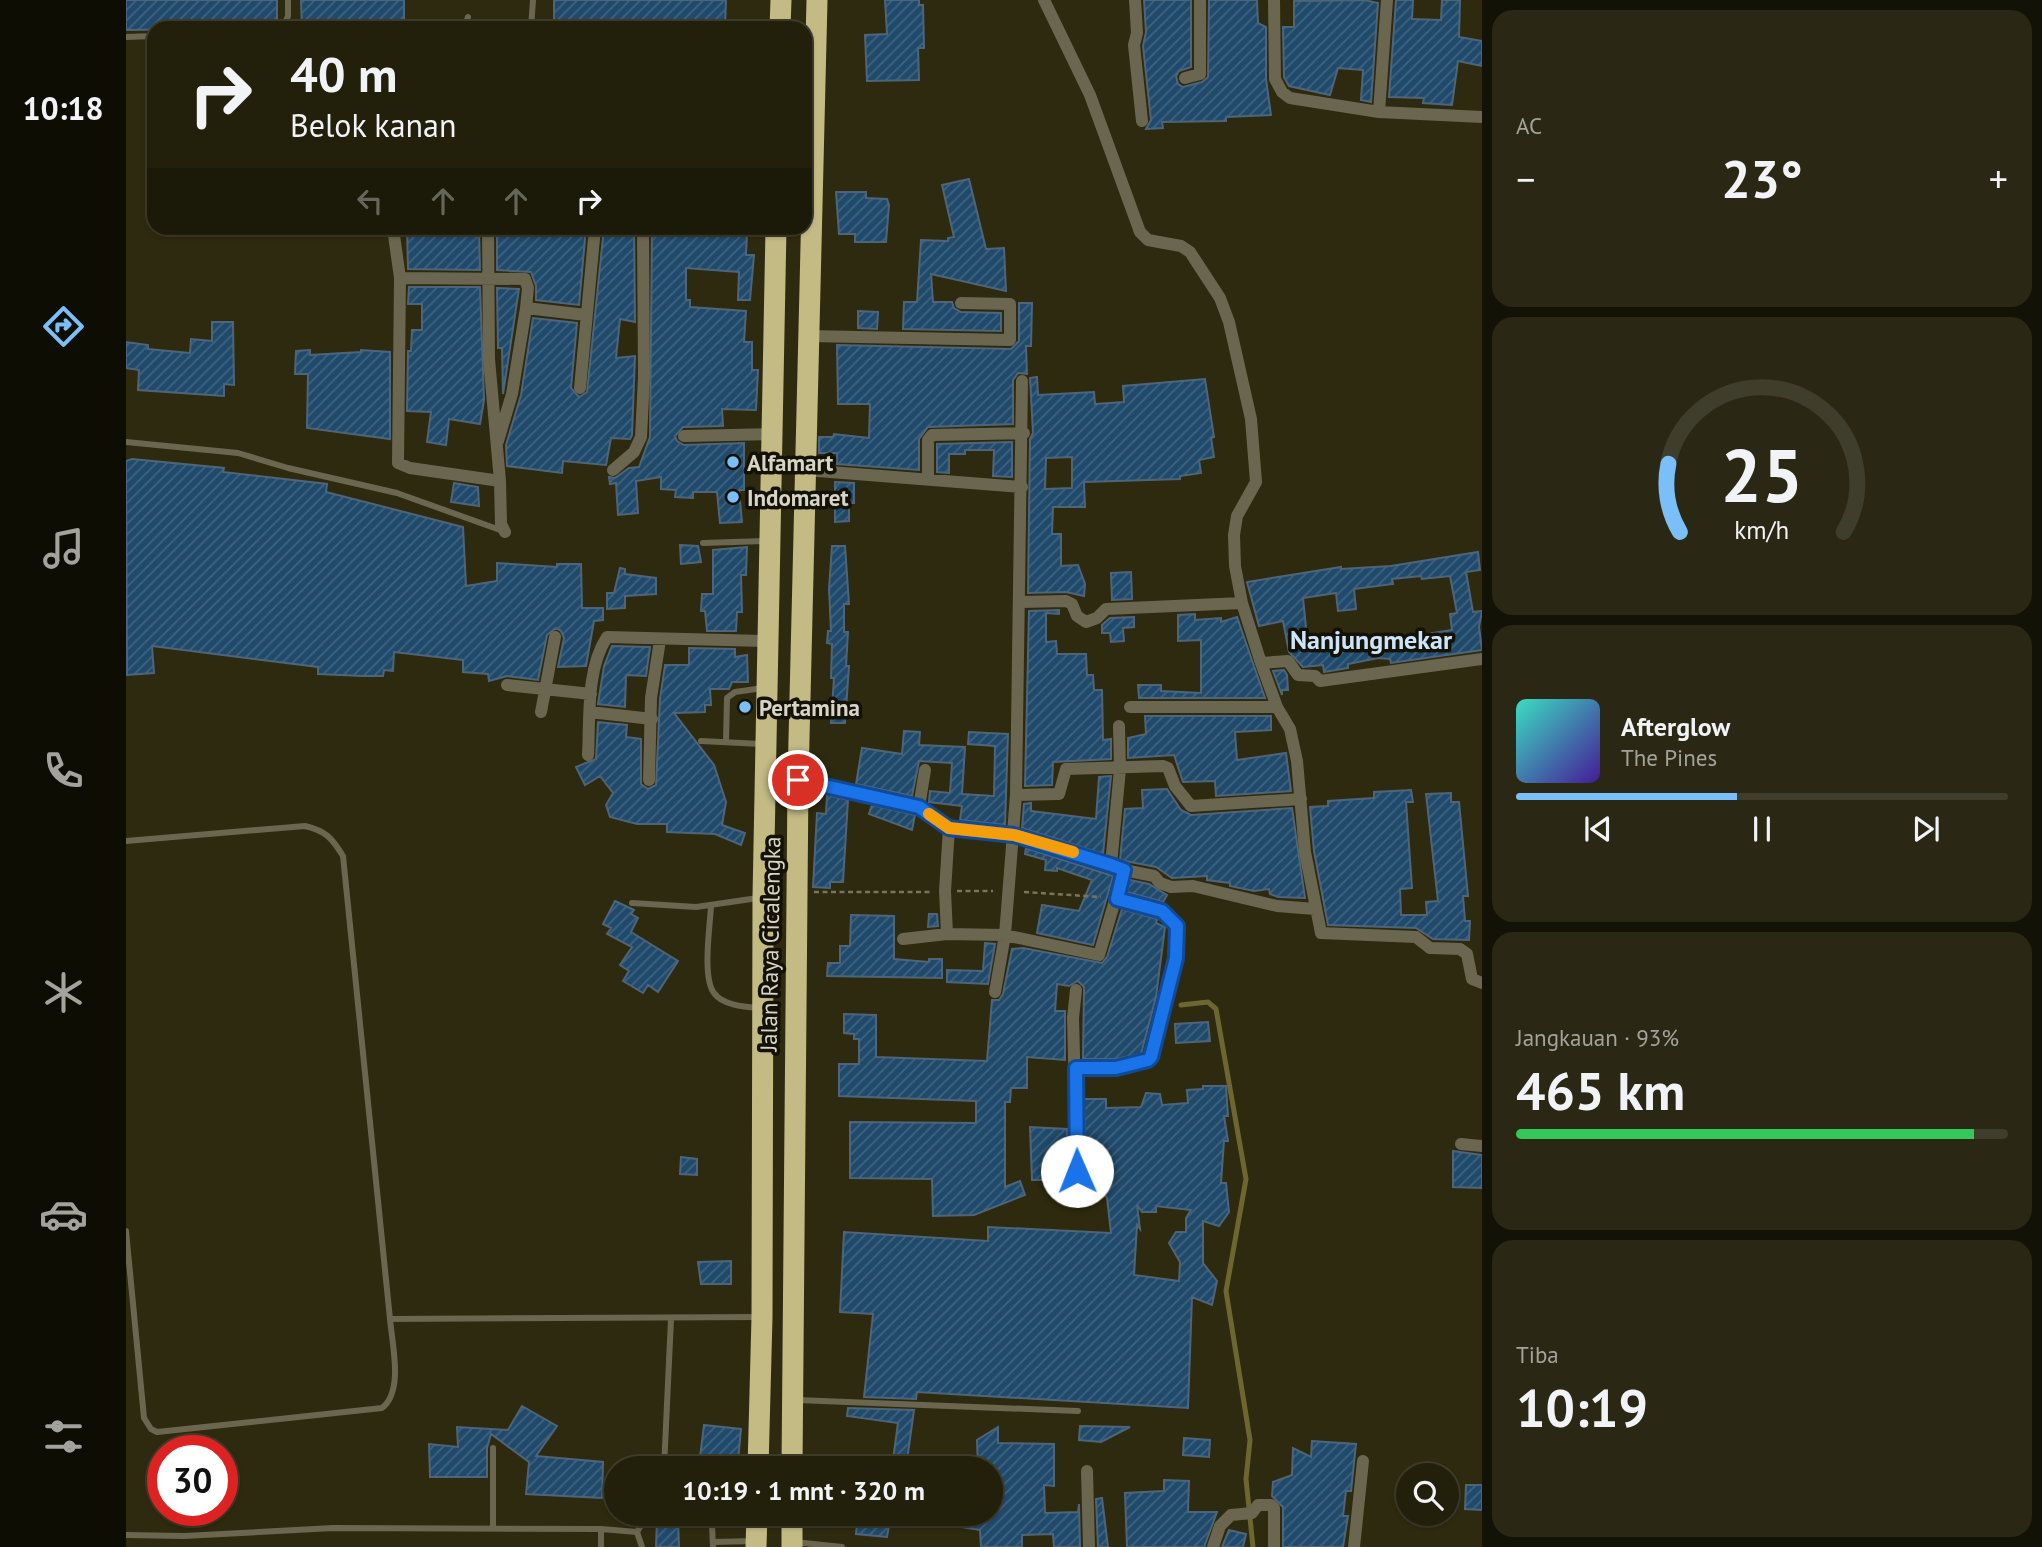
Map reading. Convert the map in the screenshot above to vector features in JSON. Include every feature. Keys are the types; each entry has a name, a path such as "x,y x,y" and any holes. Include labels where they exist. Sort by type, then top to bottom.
{"highway":[{"path":"780,21 781,0"},
{"name":"Jalan Raya Cicalengka","path":"812,187 817,0"},
{"name":"Jalan Raya Cicalengka","path":"758,1456 762,1317 761,1008 776,235"},
{"name":"Jalan Raya Cicalengka","path":"792,1456 798,780 811,235"},
{"path":"756,1544 757,1526"},
{"path":"792,1526 792,1544"}],"street":[{"path":"1044,0 1090,95 1140,232 1148,240 1186,248 1220,298 1229,322 1251,419 1256,482 1237,516 1234,535 1235,566 1242,603 1261,663 1277,707 1290,729 1297,761 1315,909 1324,935 1416,937 1430,948 1464,951 1472,979 1482,983"},
{"path":"1135,0 1137,33 1134,46 1142,121"},
{"path":"1185,78 1200,74 1200,0"},
{"path":"1274,0 1275,79 1282,92 1305,102 1379,112 1482,117"},
{"path":"1379,112 1387,0"},
{"path":"394,235 400,278 398,463 410,468 500,481"},
{"path":"488,235 489,359 495,449 505,532"},
{"path":"580,388 594,235"},
{"path":"613,470 634,452 640,437 644,377 643,235"},
{"path":"400,278 525,279 528,288 526,308 512,394 495,449"},
{"path":"808,336 1010,340 1010,304 961,303"},
{"path":"526,308 586,316"},
{"path":"995,992 1005,935 1016,795 1024,433 1022,381"},
{"path":"928,479 929,436 1024,433"},
{"path":"684,436 772,434"},
{"path":"805,470 1022,487"},
{"path":"1020,602 1066,601 1072,604 1077,616 1086,622 1097,618 1106,609 1242,603"},
{"path":"541,712 555,637"},
{"path":"588,755 591,694 600,649 607,637 768,641"},
{"path":"649,780 651,698 660,640"},
{"path":"1261,663 1288,661 1298,675 1315,676 1320,681 1482,659"},
{"path":"507,685 591,694"},
{"path":"1130,707 1277,707"},
{"path":"590,712 652,719"},
{"path":"903,939 947,934 1005,935 1099,955 1117,899 1119,726"},
{"path":"1016,795 1059,794 1066,769 1168,768 1175,786 1191,806 1301,799"},
{"path":"919,807 925,771"},
{"path":"798,780 919,807 949,828 1014,835 1154,876 1160,883 1171,887 1193,886 1277,906 1315,909"},
{"path":"947,934 945,891 949,828"},
{"path":"1076,1068 1116,1068 1148,1060 1168,995 1176,958 1177,926 1162,911 1117,899"},
{"path":"1076,990 1073,1018 1077,1171"},
{"path":"1461,1144 1482,1146"},
{"path":"1354,1547 1363,1461"},
{"path":"1087,1471 1089,1547"},
{"path":"1213,1547 1222,1524 1231,1515 1247,1513 1260,1504 1273,1506 1274,1547"}],"lane":[{"path":"286,21 288,0"},
{"path":"532,21 533,0"},
{"path":"126,37 147,36"},
{"path":"127,442 238,453 288,468 397,493 505,532"},
{"path":"703,543 769,541"},
{"path":"726,741 727,698 735,692 767,687"},
{"path":"701,741 766,744"},
{"path":"126,841 305,826 322,830 332,838 343,856 390,1319 394,1385 389,1403 383,1408 157,1432 151,1429 144,1418 126,1231"},
{"path":"632,903 711,906 730,900 763,897"},
{"path":"711,906 709,966 714,993 720,999 742,1006 761,1008"},
{"path":"390,1319 762,1317"},
{"path":"665,1456 671,1319"},
{"path":"791,1399 1078,1410"},
{"path":"493,1447 493,1528"},
{"path":"640,1526 637,1532 642,1547"},
{"path":"712,1526 713,1544 756,1544"},
{"path":"126,1535 184,1536 333,1528 601,1529 637,1532"},
{"path":"601,1529 601,1547"},
{"path":"792,1544 842,1547"}],"building":[{"path":"126,0 277,0 277,21 147,21 147,30 126,30"},
{"path":"301,0 404,0 404,21 302,21"},
{"path":"554,0 726,0 725,21 554,21"},
{"path":"885,0 919,0 919,5 923,5 924,48 918,48 919,80 867,81 865,35 887,34"},
{"path":"1144,0 1191,0 1191,67 1179,71 1176,76 1178,84 1183,87 1202,82 1208,77 1209,0 1257,0 1258,23 1266,27 1266,79 1271,115 1226,117 1226,121 1162,122 1163,128 1146,129 1151,120 1143,46 1146,32"},
{"path":"1364,0 1378,3 1371,102 1361,100 1363,70 1338,68 1330,95 1289,86 1284,77 1283,27 1294,27 1294,1"},
{"path":"1396,0 1413,0 1412,19 1441,20 1442,0 1460,0 1459,37 1482,41 1482,66 1458,61 1452,105 1423,103 1424,98 1389,97"},
{"path":"969,179 986,249 1004,248 1006,291 931,274 933,302 952,302 954,308 961,312 1001,313 1001,331 903,329 904,302 917,302 921,240 948,241 948,238 954,237 942,185"},
{"path":"836,192 866,192 866,198 887,199 889,205 886,242 855,242 855,234 839,234"},
{"path":"407,235 479,235 480,270 408,269"},
{"path":"497,235 585,235 579,305 536,300 536,286 531,272 497,270"},
{"path":"603,235 634,235 635,322 620,319 616,358 635,356 630,439 611,438 606,465 563,461 562,473 507,466 506,445 521,395 533,318 577,323 571,388 579,397 587,392"},
{"path":"652,235 747,235 746,255 754,255 750,300 738,300 739,272 686,268 686,300 690,300 690,307 746,311 744,342 752,342 752,370 758,370 756,410 722,409 723,426 683,427 675,436 677,441 684,445 744,443 744,490 739,490 742,522 720,523 717,492 693,492 693,498 675,497 676,490 661,489 661,477 636,481 638,513 618,515 616,483 610,484 609,477 615,478 629,468 639,467 650,437"},
{"path":"409,287 480,287 484,400 480,424 449,419 446,445 427,442 431,412 407,411 408,351 411,351 412,330 422,330 422,304 408,304"},
{"path":"497,288 519,289 503,394 502,348 498,348"},
{"path":"1019,303 1032,303 1031,346 1026,346 1027,374 1018,373 1013,380 1013,424 928,427 919,439 919,470 837,464 837,453 819,453 819,437 833,437 834,434 869,438 870,404 838,404 837,345 1011,349 1019,341"},
{"path":"858,311 878,312 877,329 858,328"},
{"path":"212,322 233,322 234,385 224,384 224,396 138,390 139,370 126,368 126,342 148,345 148,349 190,353 191,339 212,341"},
{"path":"310,350 310,355 361,350 390,352 390,439 307,428 308,374 295,374 296,351"},
{"path":"1037,377 1038,395 1094,392 1095,404 1124,402 1123,386 1205,379 1214,437 1211,438 1214,457 1199,460 1201,473 1180,476 1180,479 1084,482 1085,507 1053,507 1052,534 1061,534 1061,566 1078,565 1085,584 1084,596 1066,592 1028,593 1030,439 1033,433 1030,378","holes":["1072,457 1072,488 1045,489 1046,458"]},
{"path":"1012,442 1012,477 993,476 994,450 965,450 965,454 949,454 949,473 937,472 937,444"},
{"path":"132,459 224,468 223,472 327,484 326,492 463,527 466,586 497,581 497,563 557,567 557,564 581,564 582,608 603,608 603,620 594,621 586,666 558,667 564,638 556,628 547,635 538,680 507,676 489,681 488,674 463,672 463,660 394,652 393,671 384,670 383,676 363,676 318,674 318,667 152,646 154,673 127,675 126,461"},
{"path":"835,482 854,483 854,503 849,503 849,521 835,522"},
{"path":"454,483 478,487 479,506 451,502"},
{"path":"680,545 698,546 701,562 681,564"},
{"path":"832,546 845,546 849,604 844,604 844,632 848,632 846,666 849,666 845,723 831,723 834,678 831,678 832,644 827,643 828,631 831,631 829,589"},
{"path":"747,547 746,575 741,575 742,612 737,612 736,631 707,631 705,611 701,611 702,594 713,594 713,550"},
{"path":"1478,552 1480,570 1466,572 1473,612 1482,611 1479,627 1482,650 1391,663 1390,659 1378,658 1348,664 1348,668 1324,672 1323,665 1303,667 1289,652 1283,621 1259,626 1247,582 1341,567 1391,566","holes":["1421,576 1422,579 1450,576 1457,613 1450,614 1452,630 1358,643 1357,638 1308,647 1303,598 1336,593 1338,611 1356,609 1354,589 1393,584 1392,579"]},
{"path":"620,568 625,569 625,574 656,578 656,594 625,596 625,608 607,609 607,593 614,593"},
{"path":"1131,572 1132,599 1112,600 1111,573"},
{"path":"1059,610 1059,614 1046,613 1046,642 1056,641 1057,654 1086,654 1087,675 1093,675 1094,690 1102,690 1103,740 1111,739 1111,759 1053,762 1052,785 1025,786 1029,611"},
{"path":"1195,614 1195,620 1221,618 1221,622 1237,617 1265,698 1139,698 1138,685 1161,685 1161,691 1201,693 1201,640 1178,641 1178,615"},
{"path":"1134,617 1134,627 1123,628 1124,641 1111,642 1110,633 1102,633 1102,625 1110,618"},
{"path":"612,646 650,647 646,676 626,675 625,707 598,704 604,666"},
{"path":"689,648 735,649 735,657 747,655 748,682 732,682 729,689 710,689 711,705 705,705 705,712 674,713 714,765 726,802 722,825 745,833 741,845 715,834 667,832 667,824 637,824 610,817 606,805 613,793 600,776 585,785 576,767 596,759 598,722 627,725 626,737 641,739 641,784 648,789 656,785 660,699 665,665 689,665"},
{"path":"1284,670 1288,690 1282,690 1282,695 1273,671"},
{"path":"1145,716 1271,716 1271,730 1235,732 1237,760 1286,753 1291,791 1216,796 1215,781 1183,782 1174,755 1128,758 1128,738 1146,734"},
{"path":"904,731 920,732 919,745 965,747 962,794 994,796 995,746 968,744 969,732 1008,734 1005,825 960,820 962,806 929,802 930,791 950,793 952,763 919,761 912,796 856,784 862,748 902,754"},
{"path":"1111,776 1103,854 1022,828 1024,804 1031,803 1031,811 1096,819 1099,777"},
{"path":"1167,789 1181,810 1191,815 1292,808 1305,898 1278,897 1270,894 1269,889 1254,891 1230,886 1230,883 1207,880 1207,876 1172,878 1156,867 1120,860 1125,809 1143,808 1142,790"},
{"path":"1411,790 1413,802 1406,802 1412,888 1400,889 1401,915 1427,915 1426,902 1438,901 1426,794 1451,793 1451,802 1459,802 1468,896 1463,896 1465,921 1470,921 1469,940 1433,939 1416,928 1328,925 1314,851 1310,807 1328,806 1328,801 1374,798 1374,792"},
{"path":"827,795 848,800 843,882 830,882 830,888 813,887 817,813 826,814"},
{"path":"872,805 915,815 912,830 869,814"},
{"path":"1026,848 1113,876 1093,945 1037,933 1042,905 1079,911 1092,880 1057,868 1057,871 1045,870 1046,860 1025,854"},
{"path":"1130,880 1149,884 1167,895 1163,902 1127,892"},
{"path":"615,901 634,910 631,914 638,918 631,932 678,961 658,992 648,985 643,993 623,981 629,971 620,965 632,947 607,934 611,928 603,924"},
{"path":"1122,909 1157,919 1156,923 1165,927 1156,997 1141,1054 1115,1059 1083,1059 1084,987 1078,981 1069,986 1057,984 1055,1011 1065,1011 1065,1060 1027,1057 1027,1088 1011,1088 1010,1102 1005,1102 1005,1187 1020,1181 1025,1195 974,1215 933,1216 932,1179 850,1178 850,1122 976,1123 976,1101 839,1096 839,1064 859,1064 859,1039 854,1039 854,1034 844,1033 844,1014 876,1015 876,1057 987,1061 992,1000 999,1000 1003,994 1012,949 1023,948 1102,963 1107,957"},
{"path":"929,914 937,914 938,926 928,927"},
{"path":"851,915 894,916 894,959 929,962 929,959 942,959 942,978 827,976 828,963 840,963 840,946 850,946"},
{"path":"985,943 995,944 988,984 947,982 947,970 983,971"},
{"path":"1208,1022 1210,1041 1176,1043 1175,1024"},
{"path":"1203,1086 1226,1086 1228,1116 1224,1116 1228,1141 1224,1141 1221,1183 1226,1183 1229,1212 1219,1226 1203,1221 1203,1263 1217,1281 1212,1305 1192,1297 1188,1408 917,1392 916,1399 864,1397 873,1314 840,1312 844,1232 988,1241 988,1227 1111,1233 1107,1198 1097,1185 1086,1187 1086,1180 1078,1180 1086,1171 1084,1099 1106,1099 1106,1108 1141,1107 1146,1093 1160,1094 1162,1105 1188,1103 1187,1090 1203,1089","holes":["1137,1205 1142,1212 1156,1212 1156,1206 1191,1210 1186,1218 1186,1232 1176,1232 1169,1243 1180,1262 1179,1281 1134,1275 1137,1225 1140,1229"]},
{"path":"1030,1127 1067,1129 1068,1172 1072,1178 1078,1180 1032,1180"},
{"path":"1453,1151 1482,1155 1482,1188 1453,1187"},
{"path":"681,1157 697,1159 697,1175 680,1174"},
{"path":"731,1261 731,1284 701,1284 698,1262"},
{"path":"522,1406 557,1426 536,1456 603,1462 602,1498 526,1494 529,1462 491,1434 487,1448 487,1477 430,1477 429,1444 458,1447 457,1427 508,1430"},
{"path":"848,1408 914,1410 908,1456 894,1456 898,1423 847,1416"},
{"path":"704,1425 741,1429 738,1456 700,1456"},
{"path":"1080,1426 1130,1427 1101,1442 1079,1440"},
{"path":"998,1427 998,1443 1054,1444 1054,1486 1044,1485 1045,1513 1078,1512 1079,1504 1080,1547 1054,1547 1053,1534 1022,1535 1022,1547 981,1547 980,1530 956,1526 1003,1526 1003,1456 978,1456 977,1440"},
{"path":"1184,1438 1210,1440 1209,1457 1183,1455"},
{"path":"1312,1441 1356,1444 1351,1491 1346,1491 1343,1516 1348,1516 1343,1547 1283,1547 1283,1507 1272,1496 1273,1482 1292,1475 1293,1448 1311,1457"},
{"path":"1164,1480 1189,1481 1188,1512 1217,1512 1204,1547 1127,1547 1125,1493 1164,1491"},
{"path":"1466,1485 1482,1485 1482,1510 1465,1509"},
{"path":"1102,1498 1108,1547 1098,1547 1096,1499"},
{"path":"657,1526 678,1526 679,1547 656,1547"},
{"path":"857,1526 889,1526 887,1537 856,1534"},
{"path":"1229,1530 1246,1534 1243,1547 1222,1547"}],"waterway":[{"path":"1181,1005 1208,1002 1216,1009 1246,1179 1226,1291 1250,1440 1246,1479 1253,1547"}],"slow traffic":[{"path":"929,814 949,828 1014,835 1073,852"}],"place":[{"name":"Alfamart","path":"733,462"},
{"name":"Indomaret","path":"733,497"},
{"name":"Pertamina","path":"745,707"}],"district":[{"name":"Nanjungmekar","path":"1371,639"}],"route":[{"path":"798,780 919,807 949,828 1014,835 1124,870 1117,899 1162,911 1177,926 1176,958 1151,1057 1116,1068 1076,1068 1077,1171"}]}
